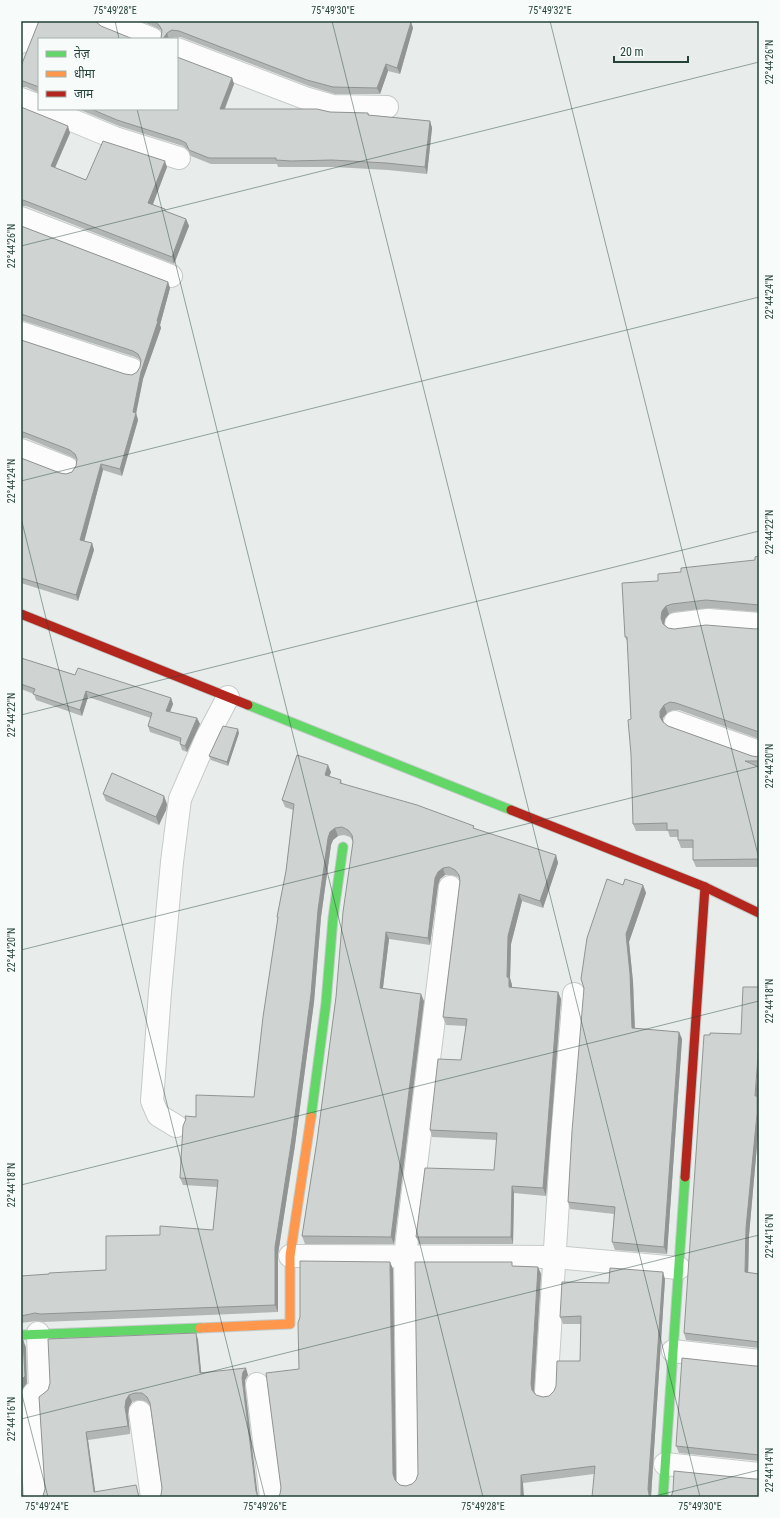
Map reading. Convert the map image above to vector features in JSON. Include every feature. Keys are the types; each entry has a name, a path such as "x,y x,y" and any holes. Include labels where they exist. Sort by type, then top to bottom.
{"street":[{"path":"21,42 29,21"},
{"path":"108,21 150,38"},
{"path":"178,49 298,96 333,106 387,107"},
{"path":"21,99 38,106"},
{"path":"47,110 115,138 179,158"},
{"path":"21,218 171,276"},
{"path":"21,333 131,368"},
{"path":"21,450 67,468"},
{"path":"21,614 705,887 759,913"},
{"path":"676,624 708,620 759,624"},
{"path":"176,1126 158,1115 152,1101 172,862 180,799 207,737 228,697"},
{"path":"675,722 759,752"},
{"path":"36,1497 29,1401 34,1393 40,1390 30,1334 290,1324 290,1256 307,1147 326,1003 333,918 343,847"},
{"path":"408,1481 405,1256 450,886"},
{"path":"663,1497 705,887"},
{"path":"546,1392 554,1257 574,994"},
{"path":"290,1256 554,1257 679,1268"},
{"path":"673,1351 759,1361"},
{"path":"257,1384 271,1497"},
{"path":"140,1412 152,1497"},
{"path":"665,1464 759,1474"}],"building":[{"path":"39,21 95,21 101,26 131,38 38,38 38,87 21,81 21,66"},
{"path":"154,21 411,22 397,68 386,64 377,88 333,87 307,80 179,31 172,30 167,33 164,38 161,38 162,30"},
{"path":"178,57 232,78 220,109 317,109 330,112 368,113 368,115 430,121 425,167 332,160 291,161 276,160 276,158 209,158 189,150 186,143 180,140 117,120 93,110 178,110"},
{"path":"21,107 68,126 51,166 86,180 103,141 165,161 148,203 186,219 172,257 21,200"},
{"path":"21,226 168,282 158,321 141,372 133,412 136,413 120,469 101,464 80,540 92,543 76,595 21,578 21,458 66,474 72,472 76,466 77,459 75,454 70,450 21,432 21,340 125,374 132,375 137,372 140,367 141,360 138,354 133,351 21,314"},
{"path":"759,556 759,605 706,600 672,604 666,606 662,611 661,618 663,624 668,628 674,629 706,625 759,628 759,732 676,703 670,702 664,705 660,711 660,717 668,726 752,756 759,757 759,761 745,761 759,767 759,859 693,860 693,840 678,840 678,830 667,830 667,823 633,824 631,754 628,720 631,719 627,637 625,637 622,583 658,581 658,574 681,572 681,568 755,560 755,557"},
{"path":"21,658 75,675 78,668 171,698 166,711 197,718 185,746 180,744 181,738 148,726 152,713 86,691 80,710 33,694 35,689 21,684"},
{"path":"223,726 238,729 227,762 209,756"},
{"path":"297,755 328,765 325,775 341,780 340,783 417,805 474,826 473,828 556,855 540,901 519,894 508,936 507,977 509,978 509,987 558,992 543,1188 512,1186 511,1237 416,1237 425,1168 494,1170 497,1133 430,1130 438,1059 461,1060 467,1019 443,1017 460,881 459,875 455,870 449,867 443,868 438,872 435,878 428,938 386,932 380,988 421,994 391,1237 302,1236 317,1141 336,997 343,912 353,842 352,835 348,830 342,827 335,828 330,832 328,838 318,910 311,994 292,1138 275,1247 275,1305 35,1313 21,1316 21,1276 106,1270 106,1236 160,1235 160,1226 213,1230 218,1180 180,1178 183,1126 186,1119 185,1116 196,1117 196,1095 254,1097 263,1017 277,917 286,871 294,804 282,800"},
{"path":"112,773 164,796 163,802 156,817 103,794"},
{"path":"607,879 623,885 625,879 643,885 626,934 630,974 632,1028 679,1032 664,1247 612,1242 615,1207 568,1202 572,1131 584,988 581,979 587,938"},
{"path":"743,987 759,987 759,1043 755,1096 757,1096 757,1114 746,1228 745,1272 759,1274 759,1342 684,1333 704,1035 710,1035 710,1033 741,1034"},
{"path":"300,1261 390,1262 393,1474 395,1480 400,1485 406,1486 412,1484 416,1480 418,1474 415,1262 512,1262 512,1266 538,1267 531,1384 532,1390 536,1395 543,1397 549,1396 554,1391 556,1386 557,1361 580,1361 581,1316 560,1317 562,1282 609,1283 610,1268 663,1272 648,1489 651,1497 592,1497 595,1466 521,1475 521,1497 278,1497 281,1488 266,1373 299,1369 298,1323 300,1317"},
{"path":"196,1333 200,1373 246,1368 243,1372 242,1378 258,1497 159,1497 161,1495 162,1488 150,1403 147,1397 142,1393 135,1393 129,1395 126,1400 125,1407 128,1426 86,1432 94,1492 136,1485 139,1497 42,1497 45,1489 39,1397 48,1390 50,1383 48,1339"},
{"path":"21,1340 23,1340 25,1376 21,1380"},
{"path":"682,1358 759,1366 759,1455 676,1446"},
{"path":"674,1471 759,1479 759,1497 671,1497 673,1491"}],"traffic: fast":[{"path":"248,705 511,810"},
{"path":"311,1117 326,1003 333,918 343,847"},
{"path":"663,1497 685,1177"},
{"path":"21,1335 200,1328"}],"traffic: slow":[{"path":"200,1328 290,1324 290,1256 311,1117"}],"traffic: jam":[{"path":"21,614 248,705"},
{"path":"511,810 705,887 759,913"},
{"path":"685,1177 705,887"}]}
